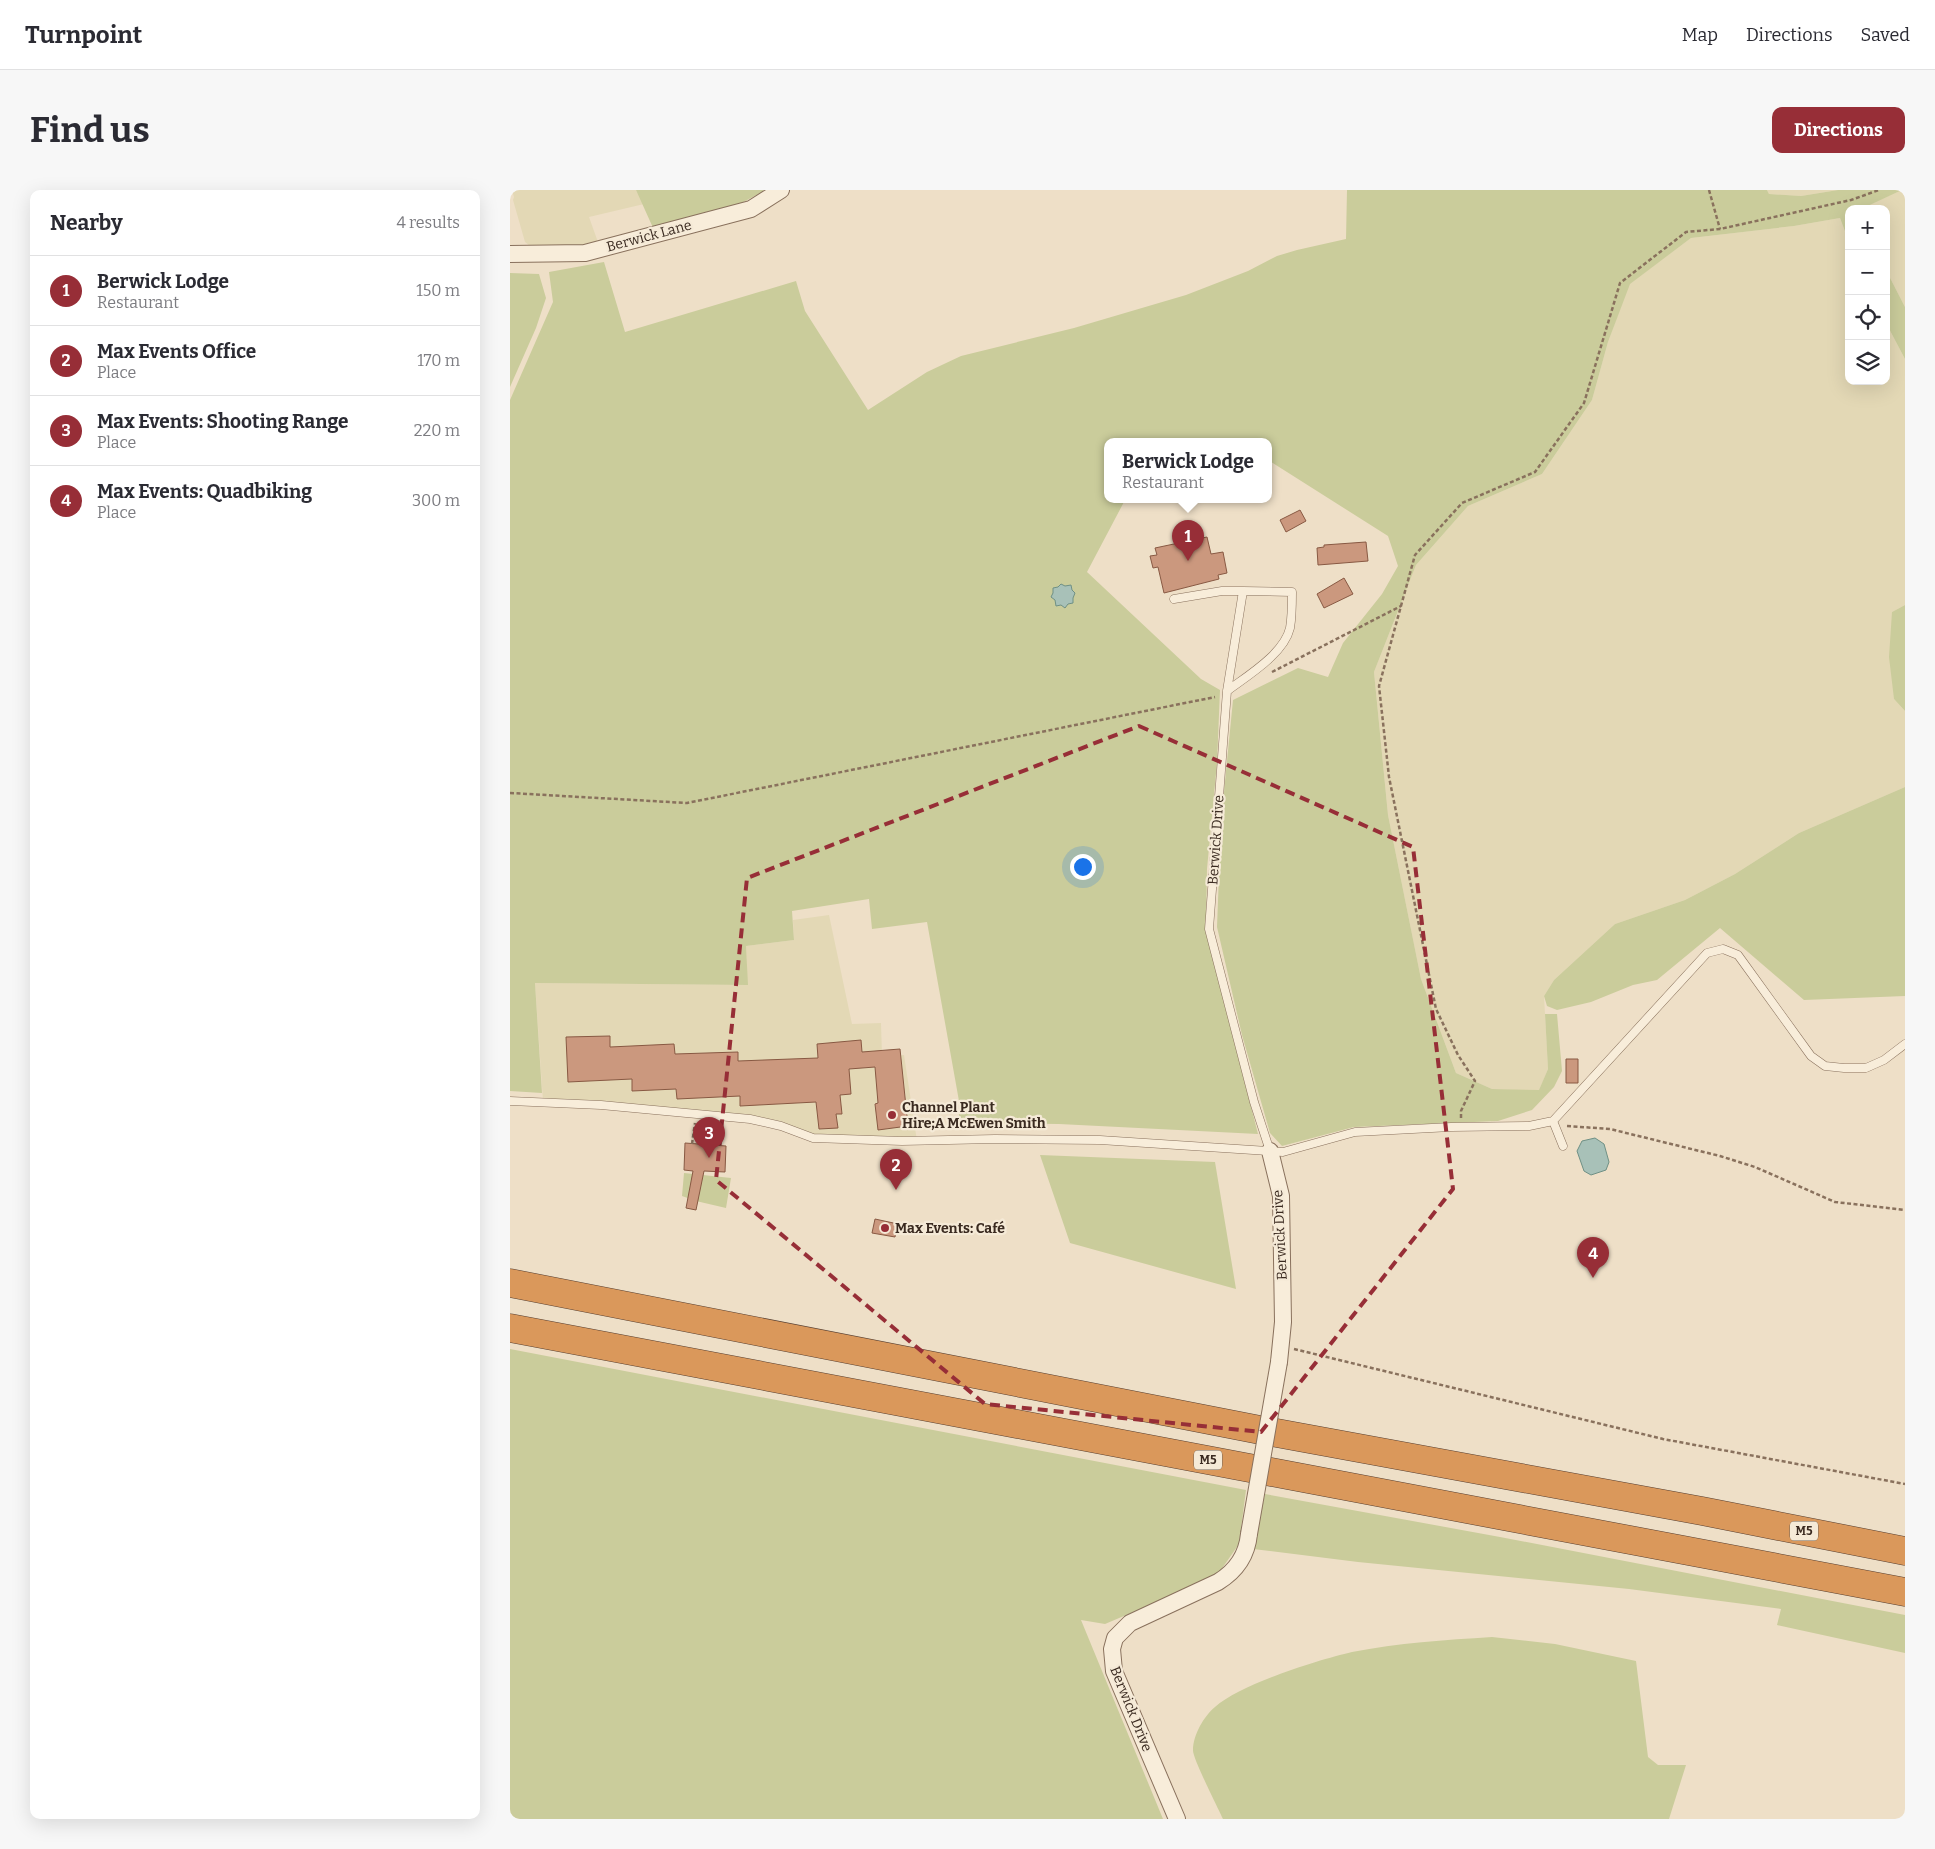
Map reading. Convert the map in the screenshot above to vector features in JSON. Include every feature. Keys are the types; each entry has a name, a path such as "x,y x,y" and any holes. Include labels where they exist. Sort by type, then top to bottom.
{"highway":[{"name":"M5","path":"510,1284 1251,1428 1702,1511 1905,1551"},
{"name":"M5","path":"510,1328 1905,1592"}],"street":[{"name":"Berwick Lane","path":"510,254 584,253 751,209 781,190"},
{"name":"Berwick Drive","path":"1177,1819 1114,1671 1112,1649 1115,1638 1130,1623 1218,1582 1228,1576 1244,1555 1282,1346 1281,1196 1270,1151"}],"lane":[{"path":"1174,599 1222,591 1292,592 1290,629 1277,651 1226,693"},
{"name":"Berwick Drive","path":"1243,591 1226,693 1209,929 1254,1102 1270,1151"},
{"path":"510,1101 591,1105 750,1119 781,1126 813,1138 902,1141 995,1139 1100,1140 1283,1152 1355,1132 1529,1126 1553,1121 1708,953 1723,949 1738,955 1810,1056 1824,1066 1866,1068 1884,1060 1905,1044"},
{"path":"1553,1121 1563,1146"}],"path":[{"path":"1709,190 1720,228"},
{"path":"1462,1127 1461,1111 1475,1082 1458,1055 1436,1009 1389,777 1379,686 1415,554 1462,503 1535,472 1584,403 1620,283 1686,232 1720,228 1851,200 1879,190"},
{"path":"1269,674 1402,606"},
{"path":"510,794 687,803 1226,693"},
{"path":"692,1144 696,1114"},
{"path":"1556,1129 1567,1126 1610,1129 1720,1156 1755,1167 1835,1202 1905,1210"},
{"path":"1282,1346 1663,1439 1905,1484"}],"highlighted area":[{"path":"1139,726 1413,847 1453,1189 1261,1432 985,1404 716,1180 747,878"}],"shaded area":[{"path":"512,190 636,190 644,204 589,217 599,245 534,249 525,242"},
{"path":"1767,190 1838,190 1801,196 1769,194"},
{"path":"1905,190 1905,307 1890,278 1890,205 1868,205"},
{"path":"1840,218 1845,231 1845,385 1890,385 1890,331 1905,359 1905,605 1892,612 1894,699 1905,711 1905,787 1799,833 1735,874 1685,900 1615,924 1554,980 1544,996 1548,1069 1539,1091 1492,1089 1456,1073 1421,979 1388,815 1374,672 1416,565 1468,506 1542,474 1592,400 1608,342 1629,284 1691,238 1794,226"},
{"path":"829,915 852,1024 881,1023 882,1057 904,1055 917,1141 813,1138 781,1126 543,1101 535,983 747,985 746,946 794,940 793,920"}],"green space":[{"path":"636,190 764,191 734,207 654,230"},
{"path":"1347,190 1767,190 1769,194 1801,196 1838,190 1902,190 1870,205 1845,205 1845,231 1840,218 1794,226 1691,238 1630,284 1608,342 1592,400 1542,474 1468,506 1416,565 1374,672 1388,815 1421,979 1456,1073 1492,1089 1539,1090 1548,1069 1545,1014 1557,1014 1562,1071 1554,1087 1532,1110 1498,1121 1354,1127 1282,1146 1270,1133 1242,1035 1217,927 1221,822 1233,700 1298,668 1328,677 1343,643 1382,594 1398,566 1388,536 1272,463 1272,438 1104,438 1104,503 1123,503 1087,572 1201,679 1220,690 1217,763 1207,869 1206,926 1258,1134 1059,1124 959,1123 959,1101 927,922 872,929 869,899 792,911 794,940 746,946 748,985 535,983 542,1093 510,1091 510,400 553,302 549,272 604,262 625,332 796,281 805,311 868,410 927,372 961,356 1074,328 1186,295 1248,271 1277,256 1346,239"},
{"path":"510,273 539,274 546,298 536,328 510,387"},
{"path":"1890,278 1905,307 1905,359 1890,331"},
{"path":"1905,605 1905,711 1894,699 1889,657 1892,612"},
{"path":"1905,787 1905,996 1804,1000 1720,928 1657,980 1633,985 1591,1002 1557,1010 1547,1006 1544,996 1554,980 1615,924 1685,900 1735,874 1799,833"},
{"path":"1040,1155 1215,1162 1236,1289 1070,1243"},
{"path":"684,1173 731,1178 726,1208 682,1196"},
{"path":"510,1349 1246,1490 1239,1544 1216,1577 1105,1624 1081,1620 1163,1819 510,1819"},
{"path":"1265,1494 1905,1615 1905,1653 1777,1625 1781,1609 1629,1589 1358,1562 1253,1549"},
{"path":"1492,1637 1555,1644 1636,1661 1648,1757 1658,1765 1686,1765 1669,1819 1223,1819 1194,1755 1193,1744 1203,1721 1215,1707 1227,1698 1280,1674 1352,1652 1404,1644"}],"water":[{"path":"1061,584 1065,586 1071,585 1075,593 1073,603 1068,604 1065,608 1061,605 1056,606 1055,600 1051,597 1053,588"},
{"path":"1595,1138 1604,1144 1609,1162 1606,1170 1591,1175 1584,1171 1577,1151 1582,1141"}],"building":[{"path":"1300,510 1306,521 1286,532 1280,520"},
{"path":"1207,537 1211,554 1223,552 1227,573 1218,575 1219,579 1164,593 1158,567 1153,568 1150,556 1157,555 1155,548"},
{"path":"1366,542 1368,561 1318,565 1317,548 1324,547 1324,545"},
{"path":"1344,578 1353,594 1324,608 1317,594"},
{"path":"610,1036 610,1047 674,1044 675,1054 738,1052 738,1061 818,1058 817,1044 861,1040 862,1052 900,1049 908,1126 878,1130 875,1104 878,1103 875,1067 849,1069 851,1094 840,1095 842,1114 836,1114 838,1128 819,1129 816,1102 740,1106 740,1096 677,1099 676,1089 632,1091 632,1079 568,1082 566,1037"},
{"path":"1566,1059 1578,1059 1578,1083 1566,1083"},
{"path":"685,1143 726,1146 725,1172 704,1171 696,1210 686,1208 693,1171 684,1170"},
{"name":"Max Events: Café","path":"875,1219 898,1224 895,1237 872,1233"}],"place":[{"name":"Berwick Lodge","path":"1188,561"},
{"name":"Channel Plant Hire;A McEwen Smith","path":"892,1115"},
{"name":"Max Events: Shooting Range","path":"709,1158"},
{"name":"Max Events Office","path":"896,1190"},
{"name":"Max Events: Café","path":"885,1228"},
{"name":"Max Events: Quadbiking","path":"1593,1278"}]}
